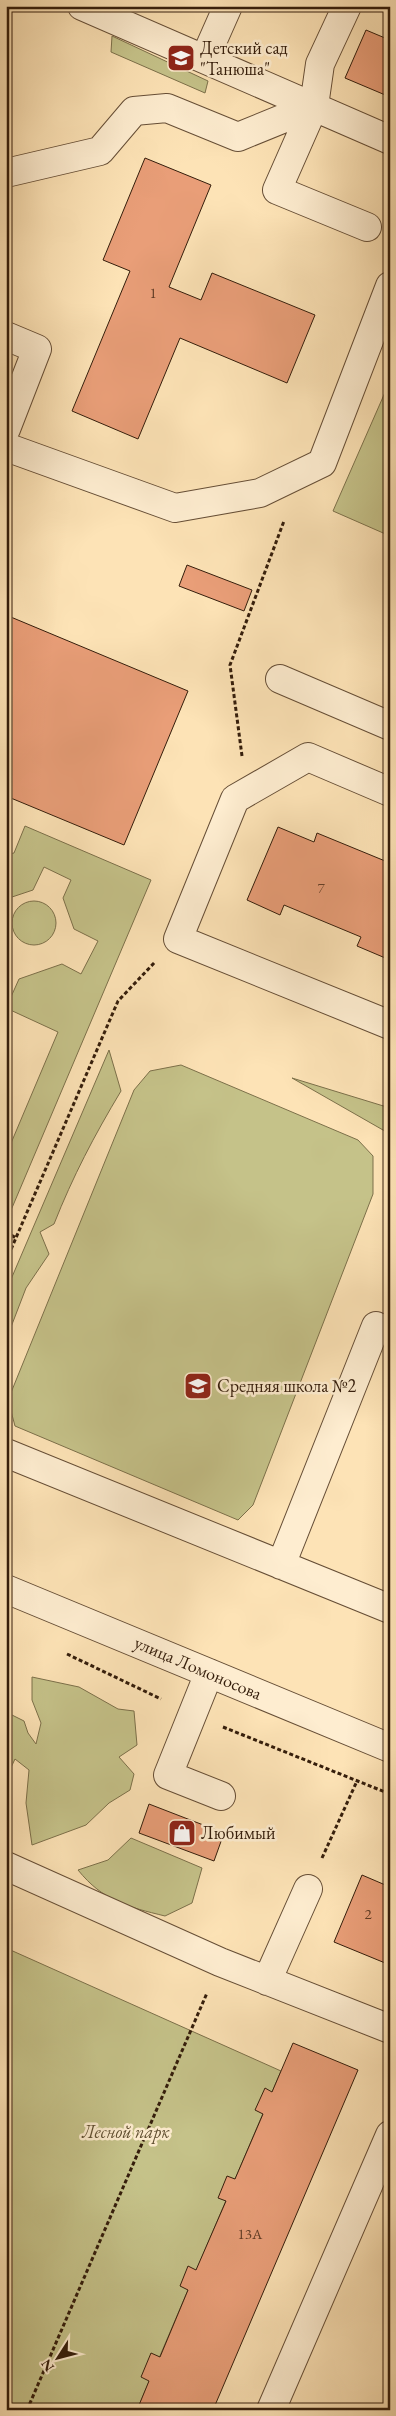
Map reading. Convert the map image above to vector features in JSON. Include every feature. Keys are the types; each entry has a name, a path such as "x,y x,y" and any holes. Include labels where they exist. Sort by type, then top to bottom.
{"street":[{"path":"82,6 390,140"},
{"path":"205,58 228,6"},
{"path":"347,6 320,64 314,106 277,190 367,227"},
{"path":"6,173 100,151 134,111 167,108 238,137 314,106"},
{"path":"6,447 175,508 260,493 322,463 389,289"},
{"path":"6,336 37,349 6,429"},
{"path":"280,679 390,726"},
{"path":"390,792 308,757 235,799 178,939 390,1025"},
{"path":"281,1565 376,1326 390,1332"},
{"path":"6,1453 390,1609"},
{"name":"улица Ломоносова","path":"6,1589 390,1748"},
{"path":"208,1673 168,1775 221,1796"},
{"path":"6,1866 220,1962 390,2029"},
{"path":"267,1981 308,1889"},
{"path":"271,2410 390,2135"}],"path":[{"path":"247,792 230,665 301,474"},
{"path":"6,1261 118,1002 178,939"},
{"path":"6,1232 16,1238"},
{"path":"308,1889 357,1781"},
{"path":"27,2410 220,1962"}],"green space":[{"path":"112,36 208,81 205,93 111,52"},
{"path":"390,381 390,536 333,511"},
{"path":"25,826 151,880 6,1222 6,1155 58,1032 6,1008 19,979 62,964 81,974 98,941 74,929 63,898 71,880 44,867 33,890 6,899 6,855 14,853"},
{"path":"38,901 50,907 55,914 55,932 50,939 43,944 30,945 22,942 15,935 12,919 15,911 22,904"},
{"path":"109,1050 121,1091 85,1156 54,1224 40,1232 49,1254 26,1288 6,1340 6,1291"},
{"path":"181,1065 358,1140 373,1156 373,1194 253,1505 238,1520 15,1426 8,1400 134,1090 150,1071"},
{"path":"292,1078 390,1108 390,1134"},
{"path":"32,1677 79,1687 118,1709 134,1711 137,1745 119,1757 134,1774 130,1790 109,1803 86,1825 32,1845 26,1803 29,1770 15,1759 6,1778 6,1712 24,1721 28,1733 36,1744 41,1723 32,1700"},
{"path":"131,1838 202,1868 192,1903 165,1916 128,1906 97,1889 78,1870 108,1860"},
{"name":"Лесной парк","path":"6,1948 281,2071 137,2410 6,2410"}],"building":[{"path":"390,27 390,97 345,78 366,30 385,38"},
{"path":"145,158 211,185 169,287 201,300 212,273 315,315 287,383 180,338 138,439 72,411 130,271 103,260"},
{"path":"187,565 252,590 244,611 179,586"},
{"path":"6,615 188,691 124,845 6,796"},
{"path":"278,827 314,842 317,833 390,863 386,873 390,875 390,960 357,946 361,937 284,905 280,915 247,900"},
{"name":"Любимый","path":"149,1804 224,1833 214,1861 139,1833"},
{"path":"362,1875 390,1887 390,1965 334,1942"},
{"path":"293,2043 358,2070 213,2410 137,2410 149,2381 141,2377 151,2353 160,2357 188,2290 180,2286 188,2266 196,2270 226,2201 218,2198 227,2176 235,2179 263,2114 255,2110 265,2088 272,2092"}],"place":[{"name":"Детский сад \"Танюша\"","path":"181,58"},
{"name":"Средняя школа №2","path":"198,1386"},
{"name":"Любимый","path":"182,1833"}]}
